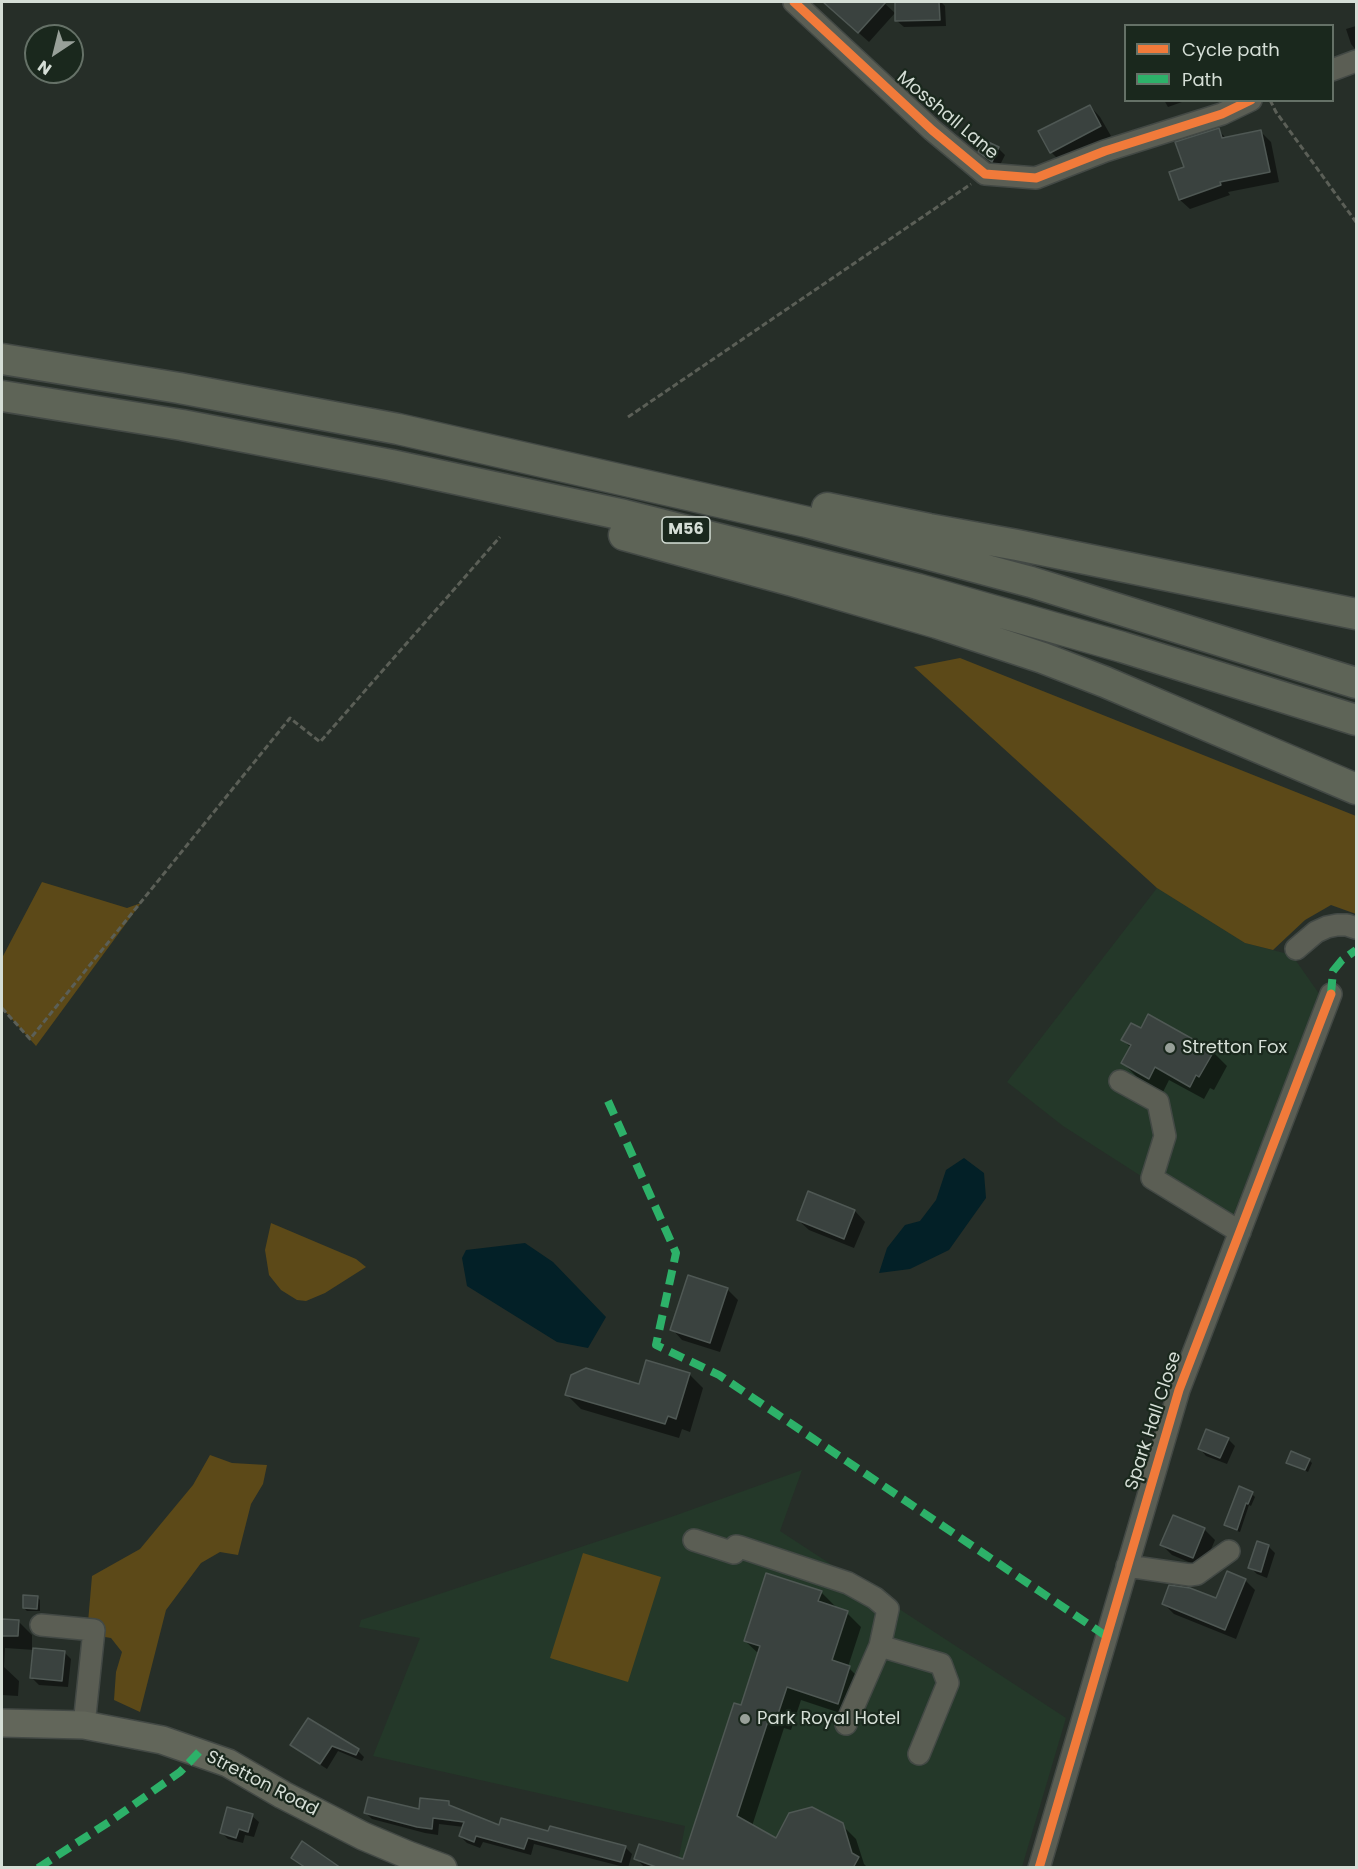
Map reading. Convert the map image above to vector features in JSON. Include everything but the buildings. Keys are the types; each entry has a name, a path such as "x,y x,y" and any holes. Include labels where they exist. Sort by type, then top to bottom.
{"highway":[{"name":"M56","path":"2,358 398,429 807,522 1031,582 1356,683"},
{"name":"M56","path":"2,396 182,425 504,488 624,515 918,589 1122,647 1356,720"},
{"name":"M56","path":"622,479 721,488 1017,544 1356,614"},
{"name":"M56","path":"504,488 625,536 927,620 1043,658 1356,789"}],"main road":[{"name":"Stretton Road","path":"2,1723 84,1725 162,1740 218,1759 363,1836 443,1868"}],"street":[{"name":"Mosshall Lane","path":"794,2 932,130 985,174 1036,178 1105,151 1222,114 1247,102"},
{"path":"1334,69 1356,61"},
{"path":"1296,949 1316,932 1327,927 1337,925 1356,928"},
{"name":"Spark Hall Close","path":"1039,1868 1179,1390 1331,994"},
{"path":"1120,1081 1158,1102 1165,1136 1152,1178 1240,1232"},
{"path":"694,1540 734,1553 736,1546 740,1547 848,1583 875,1598 888,1610 880,1646 846,1724"},
{"path":"1126,1566 1179,1574 1197,1574 1228,1551"},
{"path":"41,1625 94,1630 84,1725"},
{"path":"880,1646 941,1664 948,1683 919,1754"}],"path":[{"path":"1271,102 1356,222"},
{"path":"628,417 985,174"},
{"path":"2,1008 30,1039 290,718 320,742 500,537"}],"shaded area":[{"path":"960,658 1356,816 1356,914 1331,905 1305,920 1273,950 1245,943 1157,888 914,667"},
{"path":"42,882 127,908 141,903 36,1046 2,1008 2,958"},
{"path":"1157,888 1245,943 1292,955 1320,995 1228,1228 1155,1185 1063,1126 1007,1082"},
{"path":"271,1223 356,1259 366,1267 325,1293 306,1301 297,1300 281,1290 269,1275 265,1250"},
{"path":"210,1455 232,1463 267,1465 263,1484 251,1504 238,1555 220,1552 201,1563 166,1610 140,1712 114,1700 116,1672 122,1652 111,1638 87,1634 92,1576 140,1549 193,1485"},
{"path":"802,1470 780,1531 1066,1718 1022,1867 677,1867 685,1826 373,1756 420,1638 359,1627 361,1620 671,1517"},
{"path":"583,1553 661,1577 628,1682 550,1658"}],"water":[{"path":"964,1158 984,1173 986,1198 949,1250 910,1269 879,1273 887,1248 905,1225 920,1221 936,1200 946,1170"},
{"path":"525,1243 553,1262 606,1317 588,1348 557,1342 467,1286 462,1258 466,1250"}],"marked path":[{"path":"1331,994 1333,971 1342,960 1356,950"},
{"path":"608,1101 676,1253 656,1345 719,1375 1106,1636"},
{"path":"38,1868 180,1772 199,1752"}],"cycle path":[{"path":"794,2 932,130 985,174 1036,178 1105,151 1222,114 1247,102"},
{"path":"1039,1868 1179,1390 1331,994"}],"place":[{"name":"Stretton Fox","path":"1170,1048"},
{"name":"Park Royal Hotel","path":"745,1719"}]}
